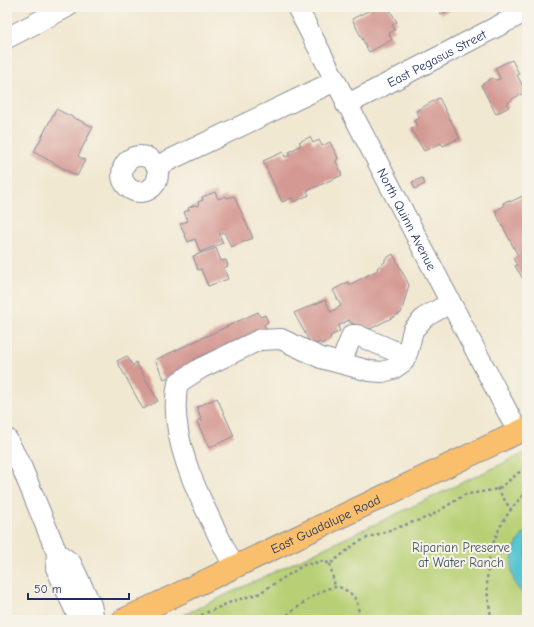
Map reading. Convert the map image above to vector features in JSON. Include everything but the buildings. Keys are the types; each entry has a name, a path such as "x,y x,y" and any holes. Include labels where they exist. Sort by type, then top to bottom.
{"main road":[{"name":"East Guadalupe Road","path":"123,620 523,430"}],"street":[{"path":"7,38 67,7"},
{"name":"North Quinn Avenue","path":"297,7 346,105 450,303 523,430"},
{"name":"East Pegasus Street","path":"346,105 527,11"},
{"path":"157,166 335,81"},
{"path":"234,567 188,470 175,400 178,383 201,368 259,340 281,339 321,358 370,371 382,372 393,369 403,362 414,330 425,317 450,303"},
{"path":"341,363 352,335 357,335 406,356"},
{"path":"7,439 22,468 58,553 71,563 91,605 94,620"},
{"path":"58,553 56,568 75,610 84,620"}],"path":[{"path":"330,564 356,544 367,538 431,516 464,495 497,488 527,466"},
{"path":"497,488 511,510"},
{"path":"492,620 486,582 487,565 492,547 511,510 527,491"},
{"path":"190,620 225,604 258,594 304,565 323,561 330,564"},
{"path":"330,564 335,587"},
{"path":"253,620 267,616 283,618 328,587 346,590 353,596 358,607 358,620"}],"green space":[{"name":"Riparian Preserve at Water Ranch","path":"527,452 527,620 173,620"}],"water":[{"path":"527,530 527,597 515,582 512,573 512,564 516,545"}]}
